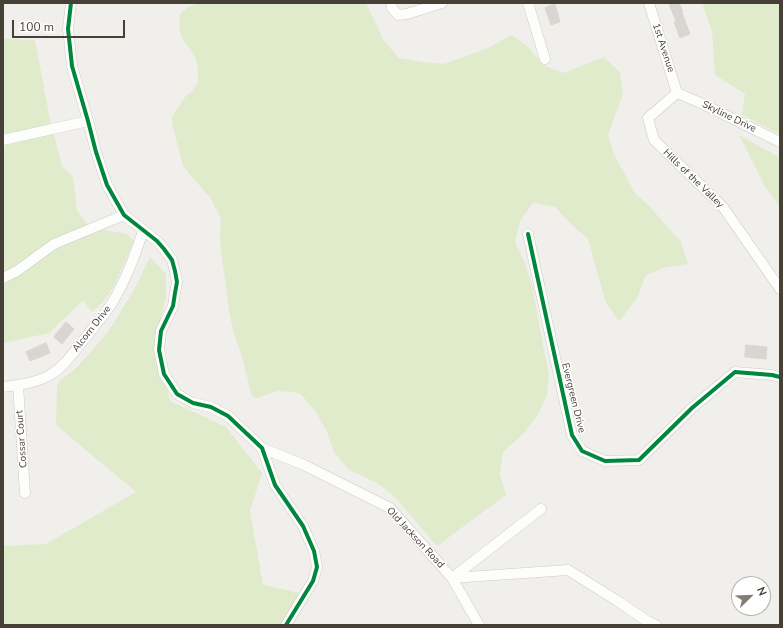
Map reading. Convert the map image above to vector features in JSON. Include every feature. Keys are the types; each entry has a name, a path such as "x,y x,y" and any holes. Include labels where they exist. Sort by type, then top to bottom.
{"street":[{"path":"71,3 68,29 72,66 96,152 107,185 124,215 157,241 172,260 175,271 177,282 173,306 162,331 159,350 164,374 177,394 193,403 211,407 228,416 262,448 275,485 303,526 314,551 317,567 313,581 286,625"},
{"path":"391,3 392,8 398,15 407,14 442,3"},
{"path":"528,3 545,60"},
{"name":"1st Avenue","path":"649,3 677,93"},
{"name":"Skyline Drive","path":"677,93 703,104 780,142"},
{"name":"Hills of the Valley","path":"677,93 648,118 654,140 723,207 780,289"},
{"path":"3,140 88,121"},
{"path":"3,278 17,272 54,244 124,215"},
{"name":"Alcorn Drive","path":"3,387 28,383 50,375 61,367 107,311 119,291 129,271 143,230"},
{"name":"Evergreen Drive","path":"528,234 572,435 582,451 605,461 639,460 692,408 735,372 780,377"},
{"name":"Cossar Court","path":"18,385 25,493"},
{"name":"Old Jackson Road","path":"262,448 304,465 390,508 452,578 479,625"},
{"path":"452,578 541,509"},
{"path":"452,578 568,570 647,621 656,625"}],"green space":[{"path":"198,3 366,3 384,41 399,58 444,64 486,49 512,35 529,48 543,65 563,73 604,57 620,72 623,94 608,135 613,152 634,192 650,207 681,242 688,264 666,267 646,275 637,298 619,321 606,303 588,239 555,207 533,203 520,221 515,243 525,263 532,285 549,373 547,396 537,416 523,434 503,452 500,474 506,495 437,546 394,496 377,483 348,469 334,452 327,432 316,412 300,393 278,391 257,398 252,396 241,353 233,331 229,310 220,242 221,219 211,199 183,166 172,124 172,117 184,98 192,91 198,82 196,59 183,40 179,29 180,14 188,7"},
{"path":"702,3 780,3 780,134 742,115 745,94 715,75 712,31"},
{"path":"3,39 35,40 50,120 62,166 73,177 77,211 91,228 127,234 134,241 114,286 102,303 92,312 83,300 49,333 3,343"},
{"path":"739,135 780,159 780,207 765,186"},
{"path":"150,257 166,274 166,297 156,338 170,401 226,427 262,473 250,511 263,585 305,594 281,625 3,625 3,546 46,544 136,492 56,425 57,386 60,380 73,371 110,329 135,288"}],"building":[{"path":"669,3 679,3 690,34 680,38"},
{"path":"555,4 560,22 551,25 545,8"},
{"path":"66,322 74,329 62,344 54,337"},
{"path":"46,343 50,353 30,361 26,352"},
{"path":"746,345 767,347 766,359 745,357"}],"cycle path":[{"path":"71,3 68,29 72,66 96,152 107,185 124,215 157,241 172,260 175,271 177,282 173,306 161,331 159,350 164,374 177,394 193,403 211,407 228,416 262,448 275,485 303,526 314,551 317,567 313,581 286,625"},
{"path":"528,234 572,435 582,451 605,461 639,460 692,408 735,372 780,377"}]}
